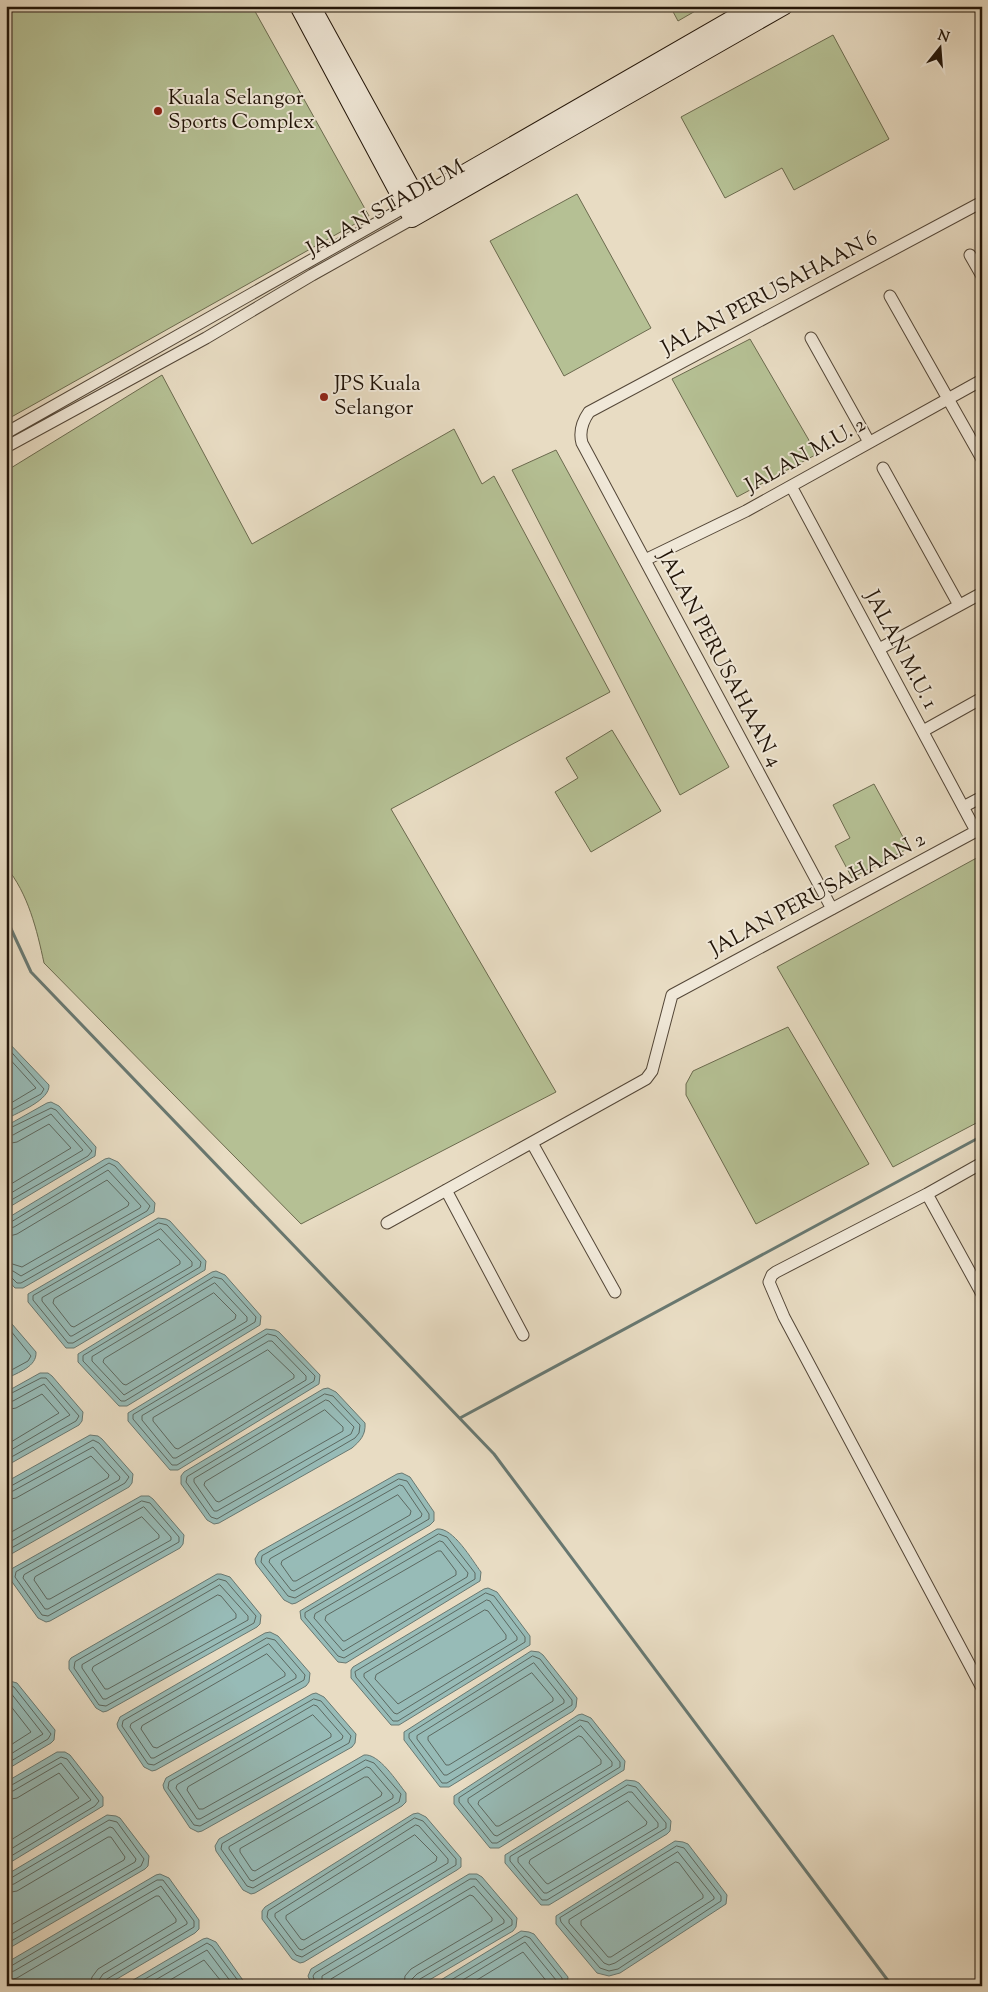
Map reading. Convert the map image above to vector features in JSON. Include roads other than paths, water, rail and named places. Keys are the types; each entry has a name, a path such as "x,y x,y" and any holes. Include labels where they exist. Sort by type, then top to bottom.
{"street":[{"path":"298,6 415,210"},
{"path":"312,6 415,210"},
{"name":"JALAN STADIUM","path":"6,447 206,338 754,6"},
{"name":"JALAN STADIUM","path":"6,433 58,402 415,210 785,6"},
{"name":"JALAN PERUSAHAAN 6","path":"582,426 589,412 982,202"},
{"path":"970,255 982,276"},
{"path":"890,296 982,459"},
{"path":"811,338 870,442"},
{"name":"JALAN M.U. 2","path":"645,560 746,511 982,380"},
{"name":"JALAN PERUSAHAAN 4","path":"582,426 580,435 582,443 832,909"},
{"path":"883,468 959,605"},
{"name":"JALAN M.U. 1","path":"791,486 963,806 979,829"},
{"path":"879,649 982,593"},
{"path":"923,731 982,698"},
{"path":"963,806 982,797"},
{"name":"JALAN PERUSAHAAN 2","path":"532,1143 646,1079 652,1071 672,995 979,829"},
{"path":"387,1223 532,1143 615,1292"},
{"path":"982,1164 772,1274 769,1282 788,1326 982,1688"},
{"path":"446,1190 523,1335"},
{"path":"927,1194 982,1294"}],"water":[{"path":"6,1040 49,1085 45,1096 39,1101 6,1119"},
{"path":"51,1102 59,1106 96,1147 95,1156 6,1209 6,1126"},
{"path":"109,1158 118,1162 155,1203 154,1212 23,1288 15,1288 6,1278 6,1219"},
{"path":"158,1218 170,1221 206,1261 205,1270 74,1348 66,1348 28,1302 28,1294"},
{"path":"216,1271 225,1275 261,1316 260,1325 127,1406 119,1406 78,1362 78,1354"},
{"path":"6,1317 36,1352 30,1365 6,1379"},
{"path":"266,1329 279,1332 320,1375 319,1384 178,1470 170,1470 128,1421 128,1413"},
{"path":"40,1373 48,1373 52,1376 83,1412 82,1421 79,1425 6,1466 6,1392"},
{"path":"328,1388 336,1392 365,1423 362,1437 358,1443 219,1523 214,1524 207,1520 181,1484 181,1476 184,1472 323,1389"},
{"path":"90,1435 98,1436 102,1439 133,1474 132,1483 129,1487 6,1557 6,1482"},
{"path":"402,1473 410,1477 434,1512 434,1521 296,1603 292,1604 284,1600 256,1564 255,1559 259,1552 397,1474"},
{"path":"141,1496 149,1496 153,1499 184,1535 183,1544 180,1548 50,1621 46,1622 38,1618 10,1579 10,1571"},
{"path":"437,1529 449,1533 462,1545 481,1572 480,1581 346,1663 338,1662 301,1619 300,1611"},
{"path":"217,1574 230,1577 261,1615 260,1624 107,1711 103,1712 96,1708 69,1669 71,1658"},
{"path":"488,1588 497,1592 530,1636 530,1645 399,1725 391,1725 351,1678 353,1667"},
{"path":"270,1632 278,1636 310,1673 309,1682 306,1686 156,1770 152,1771 144,1767 118,1728 117,1724 120,1717 265,1633"},
{"path":"531,1651 539,1652 543,1655 577,1698 576,1707 573,1711 449,1787 440,1787 404,1740 404,1732"},
{"path":"6,1680 17,1683 55,1730 54,1740 51,1743 6,1770"},
{"path":"316,1693 324,1697 356,1734 355,1743 352,1747 202,1831 198,1832 190,1828 164,1789 163,1785 166,1778"},
{"path":"582,1714 591,1718 625,1761 624,1770 499,1848 490,1848 454,1804 454,1796"},
{"path":"57,1752 65,1752 70,1755 103,1797 103,1806 6,1865 6,1782"},
{"path":"364,1755 370,1756 382,1763 406,1793 406,1802 255,1893 251,1894 243,1890 216,1851 215,1846 219,1839"},
{"path":"626,1780 639,1783 671,1821 670,1831 549,1905 541,1905 505,1863 505,1855"},
{"path":"418,1813 426,1817 461,1858 461,1867 304,1962 300,1963 292,1959 262,1919 262,1911 265,1907 413,1814"},
{"path":"107,1815 120,1818 149,1856 148,1866 6,1950 6,1875"},
{"path":"675,1841 688,1844 727,1895 726,1904 620,1973 609,1976 597,1973 556,1924 556,1916"},
{"path":"160,1874 169,1878 199,1920 199,1929 195,1933 105,1986 9,1986 6,1982 6,1963"},
{"path":"469,1874 477,1874 482,1877 517,1918 516,1927 513,1931 419,1986 312,1986 308,1976 311,1969"},
{"path":"521,1931 534,1934 568,1977 567,1986 431,1986"},
{"path":"207,1938 216,1942 247,1986 123,1986 203,1939"}],"waterway":[{"path":"6,918 31,972 494,1454 892,1986"},
{"path":"460,1418 982,1136"}],"place":[{"name":"Kuala Selangor Sports Complex","path":"158,111"},
{"name":"JPS Kuala Selangor","path":"324,397"}]}
